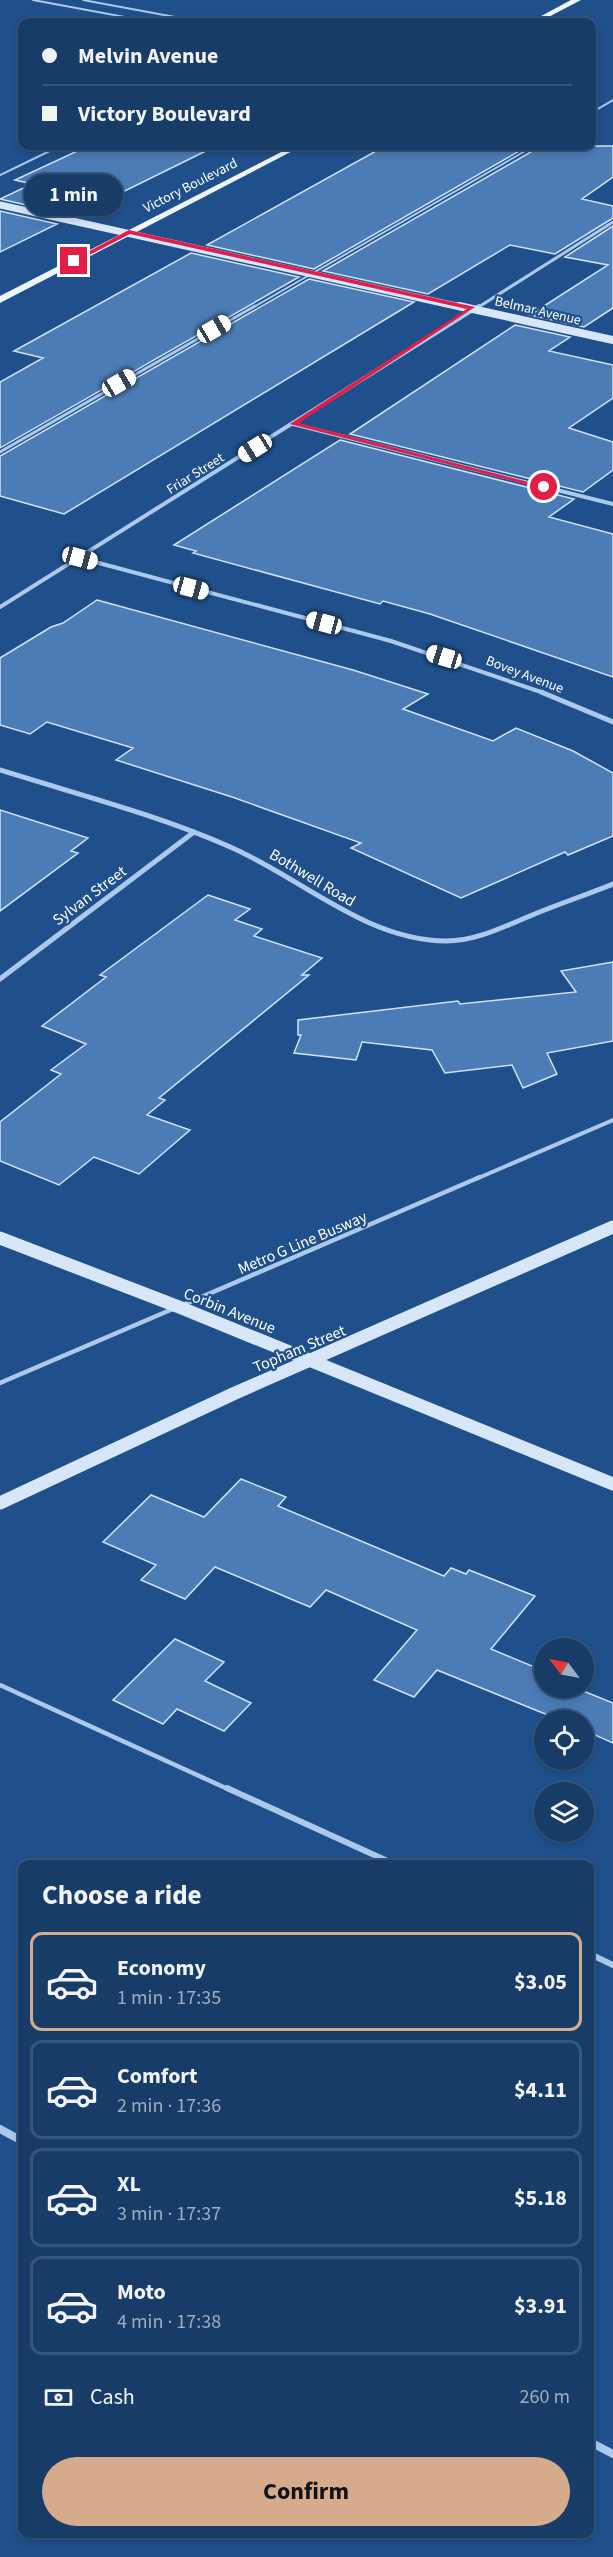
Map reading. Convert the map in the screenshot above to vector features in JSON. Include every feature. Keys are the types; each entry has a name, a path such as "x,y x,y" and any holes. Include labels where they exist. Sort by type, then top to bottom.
{"main road":[{"path":"542,18 577,0"},
{"name":"Victory Boulevard","path":"0,300 290,150"},
{"name":"Belmar Avenue","path":"0,205 613,340"},
{"name":"Topham Street","path":"0,1503 310,1360 613,1227"},
{"name":"Corbin Avenue","path":"0,1238 178,1307 613,1484"}],"street":[{"name":"Friar Street","path":"0,607 294,424 472,308 613,222"},
{"path":"294,424 613,504"},
{"name":"Bovey Avenue","path":"80,558 391,641 541,692 613,722"},
{"name":"Bothwell Road","path":"0,770 194,832 260,860 362,922 403,938 447,941 484,937 519,920 613,884"},
{"name":"Sylvan Street","path":"0,979 194,832"},
{"path":"0,2130 18,2139"},
{"path":"594,2444 613,2454"}],"lane":[{"path":"33,0 130,18"},
{"path":"83,0 180,18"},
{"path":"596,110 613,100"},
{"path":"0,175 52,150"},
{"path":"0,452 527,150"},
{"name":"Metro G Line Busway","path":"0,1383 613,1120"},
{"path":"0,1685 385,1860"},
{"path":"594,1956 613,1965"}],"building":[{"path":"596,146 613,146 613,177 582,199 613,206 613,218 555,254 510,245 428,294 323,271 534,150 596,150"},
{"path":"79,150 208,150 74,216 0,199 32,184 15,180"},
{"path":"378,150 521,150 314,269 207,245"},
{"path":"0,211 57,224 0,252"},
{"path":"613,226 613,308 584,327 530,315 608,265 565,257"},
{"path":"191,253 299,277 0,448 0,382 43,358 14,351"},
{"path":"309,279 414,302 64,514 0,496 0,456"},
{"path":"515,325 570,337 549,351 613,365 613,398 569,428 613,442 613,470 583,492 350,434"},
{"path":"340,440 574,499 549,517 613,534 613,677 430,614 383,601 380,604 193,553 196,551 174,545"},
{"path":"97,600 353,670 428,694 403,709 493,741 516,728 573,751 613,773 613,836 568,855 565,852 461,898 351,848 361,843 232,797 116,760 133,748 47,722 30,734 0,725 0,658 51,627 63,623"},
{"path":"0,810 88,838 71,851 78,853 0,911"},
{"path":"208,895 250,909 235,920 262,929 254,936 322,958 302,975 309,975 159,1098 165,1100 147,1115 190,1130 139,1174 94,1157 59,1185 0,1161 0,1122 61,1074 51,1070 86,1044 42,1026 106,977 100,975"},
{"path":"613,962 613,1041 547,1053 557,1074 523,1088 512,1065 445,1073 432,1050 362,1042 356,1060 294,1053 301,1035 298,1035 298,1020 458,1001 460,1004 576,992 561,971"},
{"path":"241,1479 286,1497 278,1506 444,1576 451,1568 466,1574 469,1570 535,1596 491,1649 534,1667 534,1698 594,1698 594,1695 613,1703 613,1743 594,1734 594,1710 535,1710 437,1670 414,1697 374,1680 417,1630 326,1590 310,1607 215,1567 185,1599 141,1580 156,1565 103,1542 151,1495 204,1517"},
{"path":"175,1639 224,1662 205,1681 251,1703 224,1731 177,1709 163,1724 113,1700"}],"route":[{"path":"74,261 129,232 472,308 294,424 544,487"}]}
